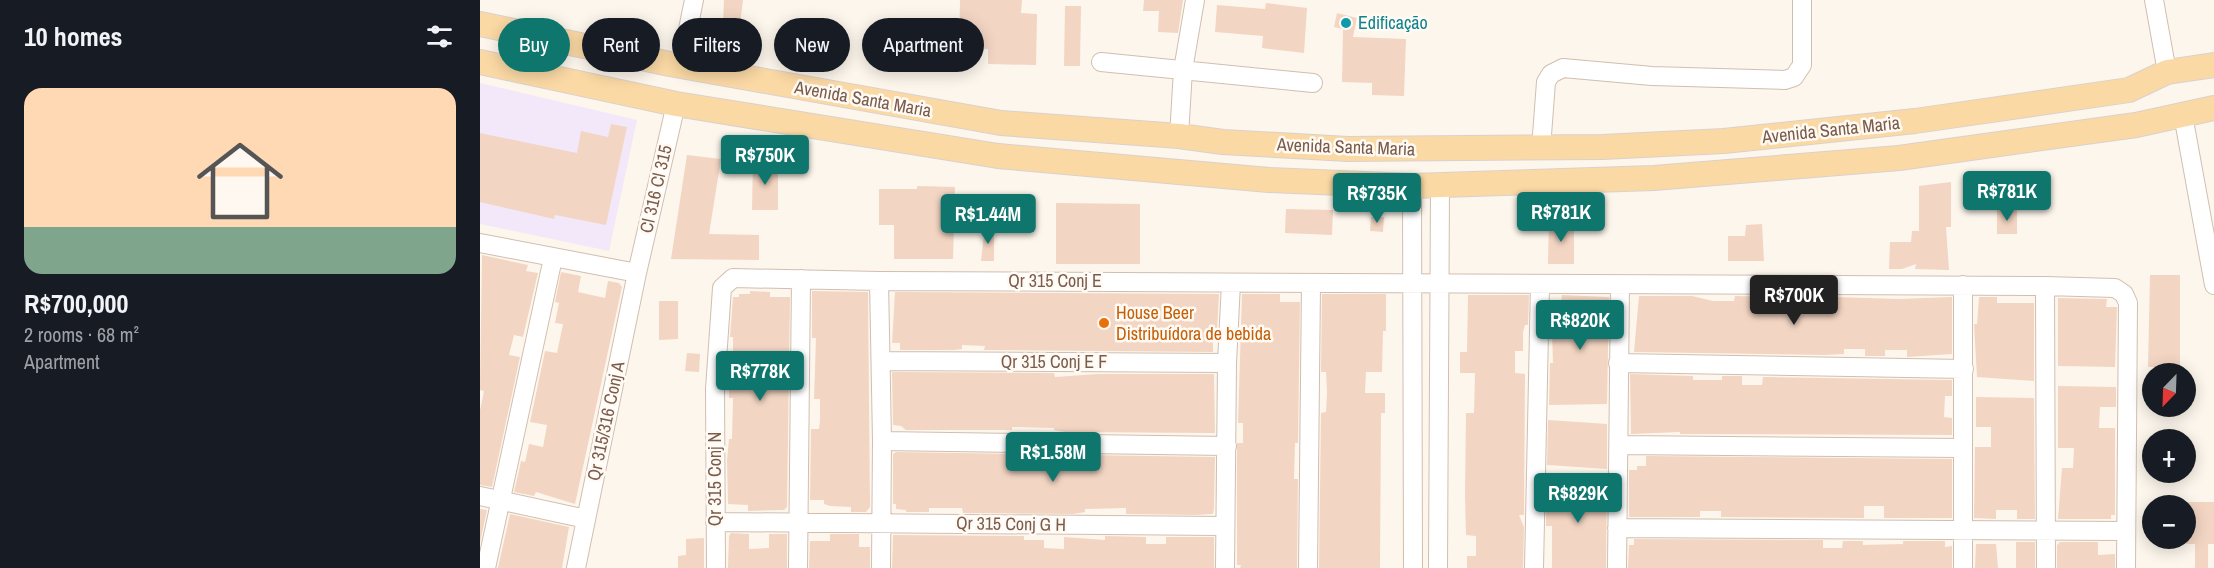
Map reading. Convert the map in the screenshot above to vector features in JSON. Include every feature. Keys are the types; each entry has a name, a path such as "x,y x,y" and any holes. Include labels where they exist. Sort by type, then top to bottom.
{"main road":[{"name":"Avenida Santa Maria","path":"480,24 582,46"},
{"path":"562,79 575,74 581,65 582,54 576,45"},
{"name":"Avenida Santa Maria","path":"480,62 676,104 998,156 1124,169 1269,180 1412,186 1654,178 1899,158 2136,125 2214,108"},
{"name":"Avenida Santa Maria","path":"712,72 1001,123 1179,136 1223,142 1348,149 1603,147 1724,141 1915,121 2129,90 2167,72 2214,65"},
{"path":"612,72 610,82 618,91"},
{"path":"2129,90 2122,108 2136,125"},
{"path":"1654,178 1644,171 1643,161 1646,156 1653,153 1705,148 1724,141"},
{"path":"1124,169 1163,162 1218,168 1228,159 1227,147 1223,142"},
{"path":"1522,182 1542,175 1604,171 1612,160 1603,147"},
{"path":"1269,180 1259,165 1266,154 1325,157 1348,149"}],"street":[{"path":"690,18 694,0"},
{"path":"1179,136 1183,70 1195,0"},
{"path":"1541,148 1546,82 1551,74 1563,68 1652,76 1785,80 1794,77 1802,65 1802,0"},
{"path":"2154,0 2167,72"},
{"path":"1101,62 1312,83"},
{"name":"Cl 316 Cl 315","path":"637,273 676,104"},
{"path":"2183,116 2209,233 2214,285"},
{"path":"1412,186 1413,568"},
{"path":"1438,568 1440,186"},
{"path":"480,243 637,273"},
{"path":"486,568 553,258"},
{"name":"Qr 315/316 Conj A","path":"576,568 637,273"},
{"name":"Qr 315 Conj N","path":"716,568 715,389 722,288 726,281 733,278 801,279"},
{"path":"798,568 801,279"},
{"name":"Qr 315 Conj E","path":"801,279 1311,284 1963,285 2115,288 2124,294 2128,303 2126,568"},
{"path":"879,281 882,441 881,568"},
{"path":"1225,568 1227,363 1231,283"},
{"path":"1308,568 1311,284"},
{"path":"1534,568 1540,284"},
{"path":"1617,568 1620,285"},
{"path":"1963,285 1963,568"},
{"path":"2046,286 2046,568"},
{"name":"Qr 315 Conj E F","path":"881,361 1227,363"},
{"path":"1618,363 1964,369"},
{"path":"882,441 1227,446"},
{"path":"1620,445 1963,448"},
{"path":"480,496 586,519"},
{"name":"Qr 315 Conj G H","path":"715,522 1224,526"},
{"path":"1617,528 1964,528 2126,531"}],"shaded area":[{"path":"480,83 637,120 609,251 480,224"}],"building":[{"path":"724,0 743,0 741,18 723,18"},
{"path":"960,0 1022,0 1021,13 1037,14 1036,65 988,64 988,49 984,49 984,18 960,18"},
{"path":"1144,0 1183,0 1178,33 1158,32 1159,11 1143,11"},
{"path":"1266,3 1307,8 1304,53 1262,48 1263,36 1215,32 1217,5 1265,9"},
{"path":"1065,6 1081,6 1080,66 1064,66"},
{"path":"1337,13 1357,18 1353,37 1406,39 1404,96 1372,95 1372,83 1342,82 1343,29 1334,27"},
{"path":"611,124 627,127 606,225 555,215 554,219 480,202 480,133 577,153 581,131 608,137"},
{"path":"687,155 721,159 709,234 759,235 759,260 671,259"},
{"path":"753,162 778,162 778,210 752,210"},
{"path":"1951,182 1951,227 1946,227 1949,270 1915,269 1916,264 1902,269 1889,269 1890,242 1911,242 1912,231 1919,231 1919,186"},
{"path":"917,186 955,187 953,259 894,259 894,225 879,225 879,189 917,189"},
{"path":"1056,203 1140,204 1140,264 1056,264"},
{"path":"1286,209 1333,210 1332,235 1285,233"},
{"path":"1997,209 2017,209 2017,234 1997,234"},
{"path":"1371,217 1384,217 1383,232 1370,231"},
{"path":"1549,217 1560,217 1559,226 1574,226 1574,264 1548,264"},
{"path":"1762,224 1764,261 1728,261 1728,236 1745,236 1746,225"},
{"path":"985,226 994,226 994,261 981,261"},
{"path":"482,255 528,265 526,271 538,273 523,337 514,335 509,355 520,357 492,487 480,485 480,410 484,391 480,390"},
{"path":"561,272 581,276 578,292 605,298 608,281 619,283 622,287 575,504 536,492 534,496 514,492 521,461 525,462 529,444 543,447 547,425 530,422 545,351 557,353 563,324 555,323 559,303 555,302"},
{"path":"2150,275 2180,275 2180,363 2148,363"},
{"path":"750,291 770,292 770,297 790,297 787,507 784,510 748,511 748,505 728,504 727,460 729,439 732,439 733,398 729,398 729,378 737,378 737,358 733,357 733,337 730,337 733,297 739,297 739,294 750,294"},
{"path":"812,291 868,292 870,507 866,512 851,512 851,507 830,506 824,504 824,500 810,500 811,429 819,429 820,420 820,399 814,399 816,338 812,338"},
{"path":"895,292 1219,294 1217,331 1213,333 1213,352 984,350 985,346 962,345 962,349 954,350 900,350 900,343 892,343"},
{"path":"1242,294 1280,294 1280,302 1300,302 1298,443 1295,443 1294,479 1298,479 1297,568 1240,568 1241,565 1237,565 1237,443 1243,443 1243,423 1238,423"},
{"path":"1322,294 1386,294 1386,331 1383,331 1382,372 1366,372 1365,393 1385,393 1385,413 1381,413 1380,568 1319,568 1321,413 1326,412 1327,393 1326,372 1321,372"},
{"path":"1468,295 1529,295 1528,325 1525,325 1523,332 1523,351 1515,351 1515,373 1525,374 1524,515 1519,515 1524,527 1523,568 1467,568 1467,556 1476,556 1476,536 1466,535 1465,495 1466,413 1474,413 1475,373 1460,373 1460,352 1467,352"},
{"path":"1562,295 1609,297 1607,404 1549,405 1550,363 1553,363 1551,303 1561,303"},
{"path":"1639,296 1692,296 1713,301 1734,301 1735,296 1783,297 1783,305 1804,305 1804,296 1898,299 1952,297 1952,354 1907,357 1907,350 1885,350 1885,356 1865,356 1865,349 1844,349 1844,354 1824,355 1634,352"},
{"path":"1979,297 1997,297 1997,303 2034,303 2034,381 1977,377 1974,324 1977,324"},
{"path":"2058,298 2107,299 2106,307 2117,307 2115,367 2058,366"},
{"path":"659,301 678,301 678,339 659,340"},
{"path":"687,353 700,354 699,372 685,371"},
{"path":"892,372 1054,373 1055,377 1098,374 1214,374 1215,433 1065,432 1054,430 1054,428 1012,427 1012,430 906,430 901,426 893,425"},
{"path":"1630,374 1693,376 1693,380 1722,380 1722,376 1742,376 1742,385 1762,385 1763,377 1952,380 1952,396 1945,396 1944,417 1952,418 1952,435 1680,434 1680,432 1631,434"},
{"path":"2058,386 2116,387 2116,407 2100,407 2099,428 2115,428 2115,515 2111,515 2111,519 2058,519 2062,468 2073,468 2074,448 2058,448"},
{"path":"1976,397 2034,398 2035,519 2017,519 2017,510 1996,510 1996,519 1974,518 1975,447 1991,447 1991,427 1976,427"},
{"path":"1548,420 1607,424 1607,469 1547,465"},
{"path":"896,452 1215,457 1213,514 1126,514 1126,508 1085,509 1085,512 1073,514 963,513 962,508 929,508 929,512 906,512 906,510 896,509 896,504 893,504 893,454"},
{"path":"1646,456 1952,459 1952,518 1884,518 1884,506 1864,506 1864,518 1721,517 1721,511 1700,511 1700,517 1629,517 1629,470 1637,470 1637,466 1646,466"},
{"path":"1607,481 1606,568 1552,568 1552,526 1546,526 1547,485"},
{"path":"2196,502 2214,502 2214,544 2208,544 2208,568 2195,568"},
{"path":"480,509 487,510 480,543"},
{"path":"510,514 569,527 562,568 498,568"},
{"path":"731,533 749,534 749,549 769,548 769,534 787,534 787,568 728,568"},
{"path":"830,534 859,534 859,547 870,547 870,568 809,568 810,541 830,541"},
{"path":"893,535 1024,536 1024,540 1044,540 1044,548 1064,549 1064,537 1105,540 1105,536 1146,537 1146,544 1166,544 1166,537 1214,537 1214,568 892,568"},
{"path":"704,538 704,568 678,568 678,556 686,555 686,539"},
{"path":"1634,539 1823,540 1823,548 1842,548 1843,541 1863,541 1863,545 1903,544 1903,541 1945,541 1945,547 1952,546 1952,568 1628,568 1629,545 1634,545"},
{"path":"2016,542 2035,542 2035,568 2016,568"},
{"path":"2060,542 2098,542 2098,555 2115,554 2115,568 2057,568 2057,545"},
{"path":"1976,544 1996,544 1998,568 1975,568"}],"place":[{"name":"Edificação","path":"1346,23"},
{"name":"House Beer Distribuídora de bebida","path":"1104,323"}]}
